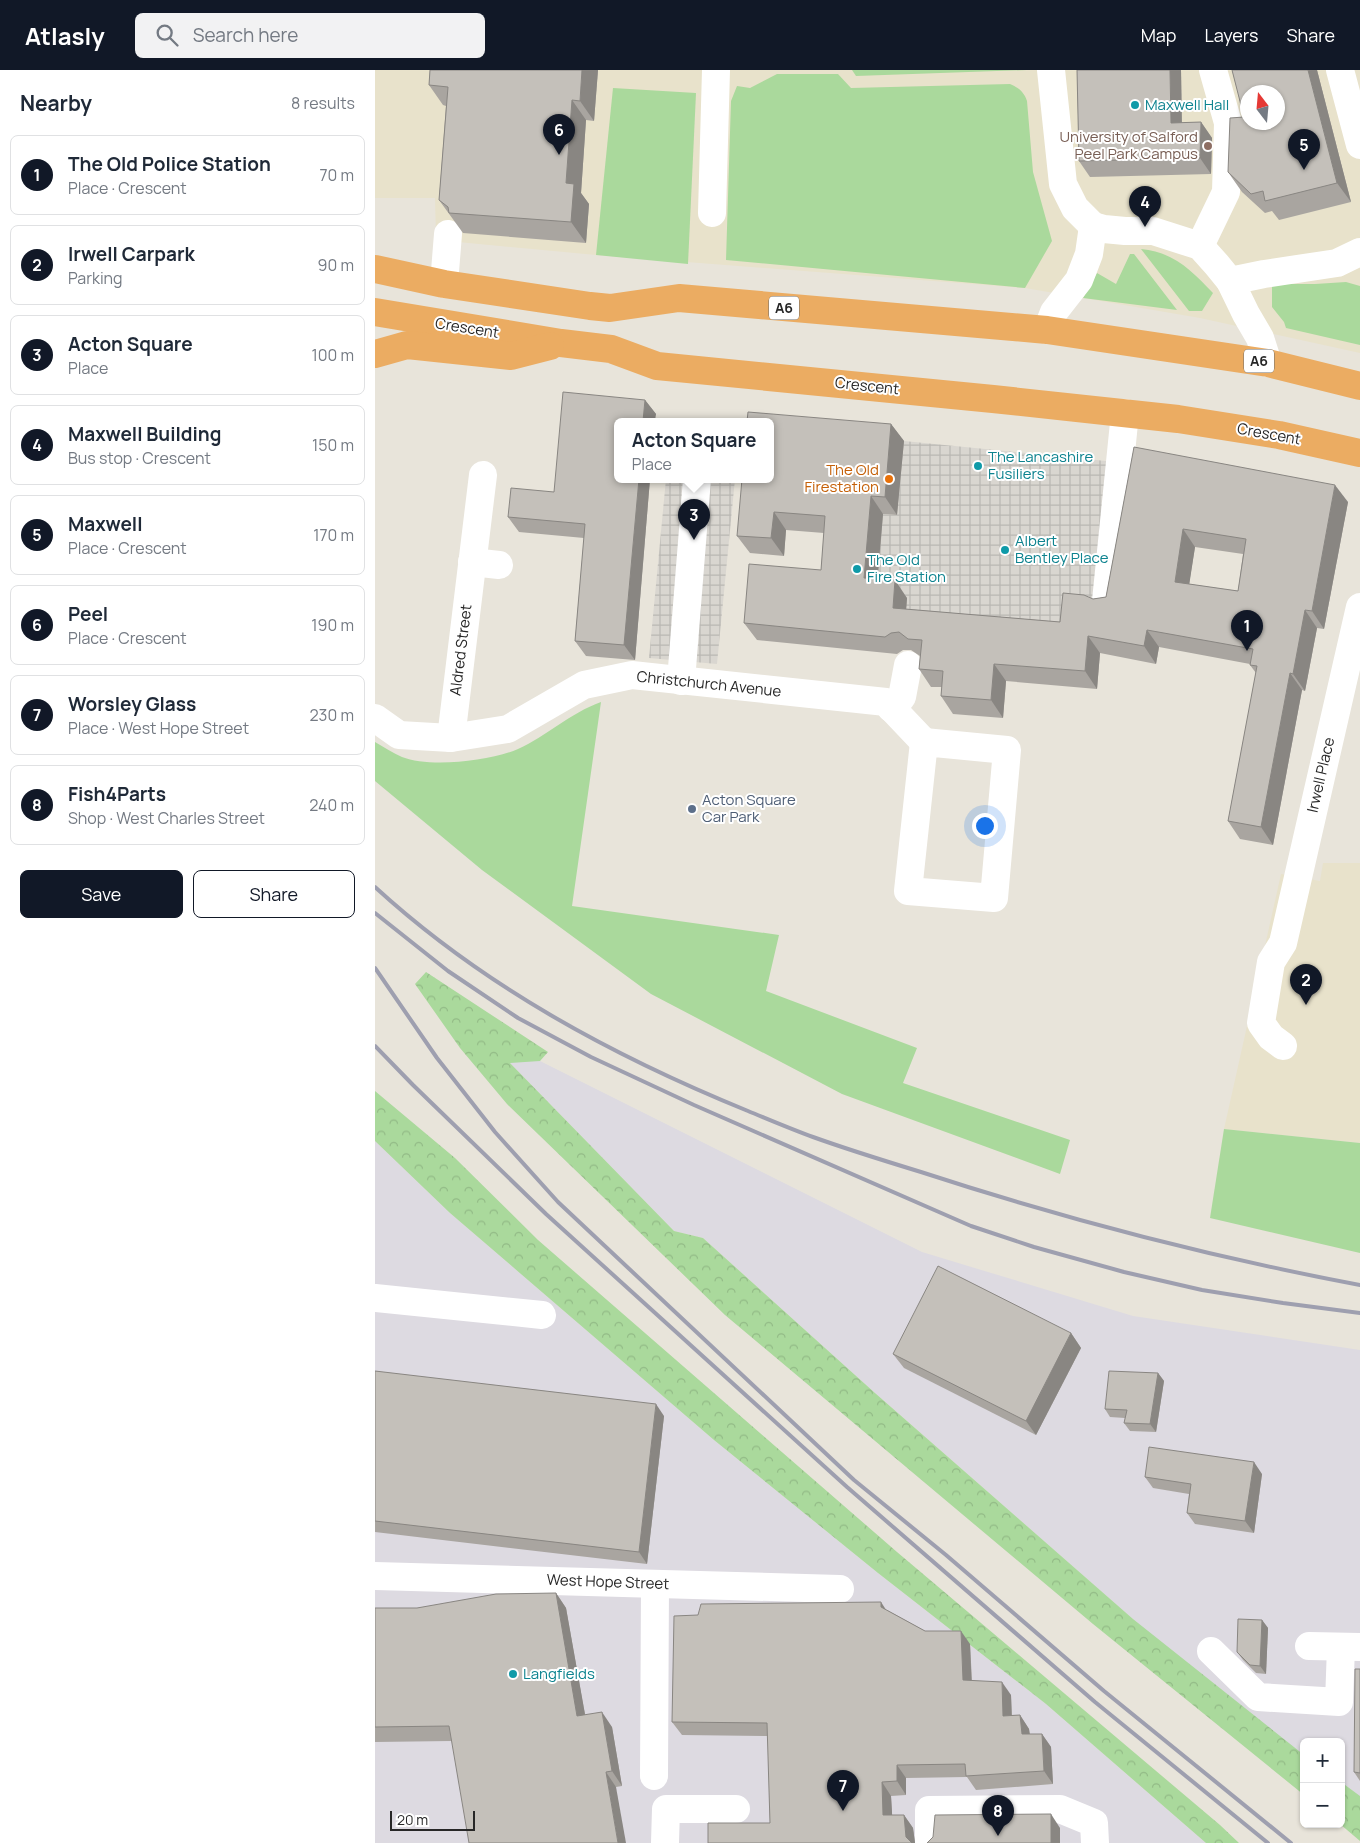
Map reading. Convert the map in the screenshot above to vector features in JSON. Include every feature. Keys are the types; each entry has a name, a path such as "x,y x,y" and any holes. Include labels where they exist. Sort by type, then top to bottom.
{"highway":[{"name":"A6","path":"375,269 444,284 610,308 679,298 1047,330 1268,363 1360,386"},
{"name":"Crescent","path":"375,312 561,343 611,349 657,366 1178,419 1279,435 1360,453"},
{"path":"375,354 379,351 407,345 511,356 561,343"}],"street":[{"path":"712,213 717,70"},
{"path":"1051,70 1063,184 1075,208 1093,226 1104,230 1125,232 1153,231 1199,246 1230,281 1245,314 1260,338 1268,363"},
{"path":"1199,246 1226,192 1228,123 1213,70"},
{"path":"1340,70 1360,145"},
{"path":"1047,330 1054,312 1079,280 1089,254 1093,226"},
{"path":"444,284 448,234"},
{"path":"1230,281 1337,262 1360,252"},
{"path":"1106,601 1125,413"},
{"name":"Aldred Street","path":"451,738 483,475"},
{"path":"681,681 697,483"},
{"path":"472,562 499,565"},
{"name":"Irwell Place","path":"1283,1046 1271,1037 1261,1023 1271,962 1283,943 1360,607"},
{"path":"891,708 902,697 908,664"},
{"name":"Christchurch Avenue","path":"375,718 399,735 451,738 508,730 584,685 632,675 885,702 924,742"},
{"path":"924,742 1007,750 994,898 908,891 924,742"},
{"path":"375,1298 543,1315"},
{"name":"West Hope Street","path":"375,1576 840,1589"},
{"path":"654,1776 655,1584"},
{"path":"1211,1651 1258,1697 1339,1702 1350,1647 1309,1646"},
{"path":"665,1843 666,1810 737,1808"},
{"path":"929,1843 929,1810 1060,1809 1094,1833"}],"shaded area":[{"path":"375,70 1360,70 1360,353 1200,318 1025,288 596,255 458,242 436,237 435,198 375,198"},
{"name":"Albert Bentley Place","path":"904,441 1146,465 1124,586 1073,640 905,625 876,595 883,514 897,515"},
{"path":"666,483 735,483 717,664 649,658"},
{"path":"1323,863 1360,863 1360,1143 1224,1129 1281,874 1320,881"},
{"path":"516,1049 922,1252 1133,1316 1360,1350 1360,1799 1345,1788 1345,1738 1300,1738 1300,1755 1223,1698 875,1393 703,1238 674,1231 510,1063"},
{"path":"375,1141 450,1213 714,1440 878,1573 1046,1704 1206,1843 375,1843"}],"green space":[{"path":"852,70 1027,70 856,76"},
{"path":"777,74 838,74 851,88 1010,84 1021,91 1027,101 1033,172 1052,241 1025,288 726,260 731,101 737,86 750,88"},
{"path":"613,88 696,93 688,264 596,255"},
{"path":"1141,249 1173,258 1190,270 1213,293 1202,311 1189,311"},
{"path":"1130,254 1134,254 1177,310 1083,298 1097,273 1116,284"},
{"path":"1346,282 1360,286 1360,345 1286,328 1284,322 1272,307 1272,284"},
{"path":"601,702 572,906 779,935 766,991 917,1048 903,1083 1070,1140 1060,1174 842,1094 651,994 482,870 375,781 375,742 402,757 414,760 460,762 476,760 506,753 529,744 579,712"},
{"path":"426,972 548,1052 540,1061 510,1063 674,1231 703,1238 875,1393 1133,1619 1300,1752 1300,1792 1093,1624 725,1315 507,1104 460,1048 415,984"},
{"path":"375,1091 455,1158 538,1240 897,1552 1239,1843 1206,1843 1046,1704 878,1573 714,1440 450,1213 375,1141"},
{"path":"1224,1129 1360,1143 1360,1253 1210,1218"},
{"path":"1345,1785 1360,1796 1360,1841 1345,1828"}],"building":[{"path":"430,70 582,70 580,101 572,100 566,183 574,184 571,222 449,213 448,207 439,200 448,87 429,85"},
{"name":"Maxwell Hall","path":"1077,70 1170,70 1171,123 1201,122 1200,158 1079,161"},
{"path":"1232,70 1308,70 1337,183 1265,201 1263,191 1251,194 1228,172 1230,118 1240,117 1240,130 1285,130 1285,85 1240,85 1240,101"},
{"path":"563,392 645,400 643,418 614,418 614,483 639,483 624,645 575,641 585,524 508,517 511,488 554,492"},
{"path":"748,412 891,424 885,497 871,496 864,578 895,580 893,608 1060,622 1063,593 1084,595 1093,599 1106,597 1134,447 1335,485 1312,611 1305,610 1293,674 1290,673 1261,827 1228,821 1257,666 1250,665 1253,649 1147,630 1144,646 1088,636 1085,671 994,664 991,700 941,696 943,671 919,669 922,640 908,639 899,632 891,633 885,637 744,623 749,564 821,570 825,516 774,512 771,538 737,536 742,483 774,483 774,418 747,418","holes":["1183,529 1246,539 1238,591 1175,582"]},
{"path":"938,1266 1071,1333 1026,1421 893,1354"},
{"path":"375,1371 656,1404 639,1552 375,1521"},
{"path":"1109,1371 1158,1373 1150,1424 1124,1423 1127,1410 1105,1409"},
{"path":"1149,1447 1254,1462 1245,1521 1187,1513 1191,1484 1145,1477"},
{"name":"Langfields","path":"556,1593 577,1716 602,1712 612,1771 606,1772 618,1843 469,1843 449,1726 375,1727 375,1608 417,1608 496,1594"},
{"path":"881,1602 881,1607 925,1631 961,1631 963,1680 1002,1682 1003,1716 1020,1715 1022,1734 1042,1734 1044,1771 966,1776 965,1764 897,1765 897,1781 882,1782 883,1815 904,1815 906,1837 912,1843 708,1843 708,1823 770,1823 767,1723 672,1722 674,1616 698,1615 701,1604"},
{"path":"1238,1619 1262,1620 1260,1666 1250,1665 1237,1652"},
{"path":"1355,1669 1360,1669 1360,1773 1354,1772"},
{"path":"1051,1814 1051,1843 927,1843 933,1837 935,1815"}],"railway":[{"path":"375,887 416,923 460,956 551,1016 648,1067 698,1090 813,1137 1029,1206 1139,1236 1249,1262 1360,1285"},
{"path":"375,913 448,971 518,1018 591,1057 694,1105 971,1226 1034,1247 1124,1272 1202,1290 1360,1313"},
{"path":"375,968 437,1058 495,1132 558,1202 854,1480 946,1555 1104,1691 1291,1843"},
{"path":"375,1046 546,1214 847,1487 1095,1702 1268,1843"}],"place":[{"name":"Maxwell Hall","path":"1135,105"},
{"name":"University of Salford Peel Park Campus","path":"1208,146"},
{"name":"Peel","path":"559,155"},
{"name":"Maxwell","path":"1304,170"},
{"name":"Maxwell Building","path":"1145,227"},
{"name":"The Lancashire Fusiliers","path":"978,466"},
{"name":"The Old Firestation","path":"889,479"},
{"name":"Acton Square","path":"694,540"},
{"name":"Albert Bentley Place","path":"1005,550"},
{"name":"The Old Fire Station","path":"857,569"},
{"name":"The Old Police Station","path":"1247,651"},
{"name":"Acton Square Car Park","path":"692,809"},
{"name":"Irwell Carpark","path":"1306,1005"},
{"name":"Langfields","path":"513,1674"},
{"name":"Worsley Glass","path":"843,1811"},
{"name":"Fish4Parts","path":"998,1836"}]}
